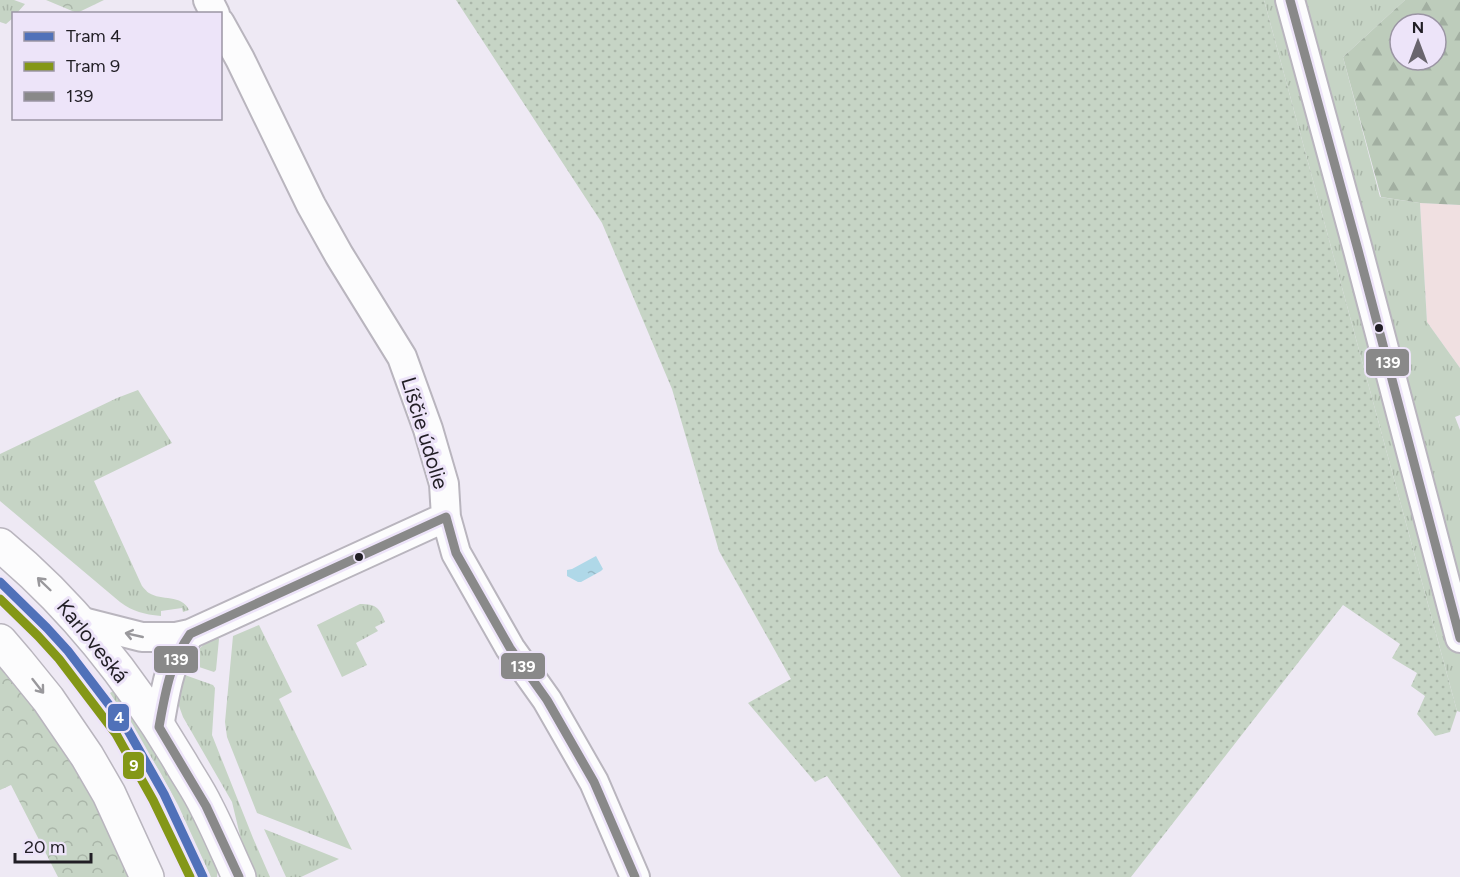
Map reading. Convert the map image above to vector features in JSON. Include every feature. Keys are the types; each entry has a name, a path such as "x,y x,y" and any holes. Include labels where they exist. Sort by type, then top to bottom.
{"main road":[{"name":"Karloveská","path":"0,545 47,586 79,621 118,670 159,727 206,806 239,877"},
{"path":"0,641 48,699 87,756 109,794 147,877"}],"street":[{"path":"1290,0 1460,638"},
{"name":"Líščie údolie","path":"222,27 311,205 402,357 428,429 444,484 446,517 456,553 510,648 547,700 594,783 635,877"},
{"path":"79,621 142,638 176,637 190,634 446,517"},
{"path":"159,727 172,666 180,646 190,634"}],"shaded area":[{"path":"1420,203 1460,205 1460,368 1427,322"}],"green space":[{"path":"0,0 14,0 25,4 18,12 12,12 12,19 6,24 0,22"},
{"path":"46,0 104,0 79,12"},
{"path":"456,0 1264,0 1457,711 1450,732 1435,736 1417,714 1425,696 1411,686 1417,673 1392,658 1400,644 1343,605 1131,877 901,877 827,776 815,782 748,703 791,679 719,551 672,389 602,223"},
{"path":"1264,0 1405,0 1392,12 1388,12 1388,16 1343,57 1380,197 1420,203 1427,322 1460,368 1460,415 1455,417 1460,430 1460,712 1457,711"},
{"path":"1405,0 1460,0 1460,205 1420,203 1381,197 1343,57 1388,16 1388,72 1448,72 1448,12 1392,12"},
{"path":"138,390 172,443 94,481 142,586 154,595 181,602 189,610 183,612 182,608 161,611 161,616 139,612 120,602 0,501 0,454"},
{"path":"360,604 376,607 385,622 375,627 378,631 356,643 367,665 342,677 317,625"},
{"path":"259,625 292,692 279,699 352,850 257,813 227,737 225,722 233,636"},
{"path":"217,637 219,639 214,672 187,663 200,647"},
{"path":"0,665 37,708 76,764 131,877 58,877 11,785 0,790"},
{"path":"182,674 213,685 215,688 212,735 270,877 254,877 244,852 232,802 183,717 177,695"},
{"path":"116,689 184,793 218,867 217,877 211,877 160,772 110,693"},
{"path":"264,829 339,859 301,877 286,877"}],"water":[{"path":"596,556 603,569 601,571 581,582 567,576 567,570"}],"tram line":[{"name":"4","path":"0,582 68,651 126,727 164,794 203,877"},
{"name":"9","path":"0,599 59,659 116,734 153,800 190,877"}],"transit line":[{"name":"139","path":"1290,0 1460,638"},
{"name":"139","path":"239,877 206,806 159,727 169,679 183,645 190,634 446,517 456,553 510,648 547,700 594,782 635,877"}]}
